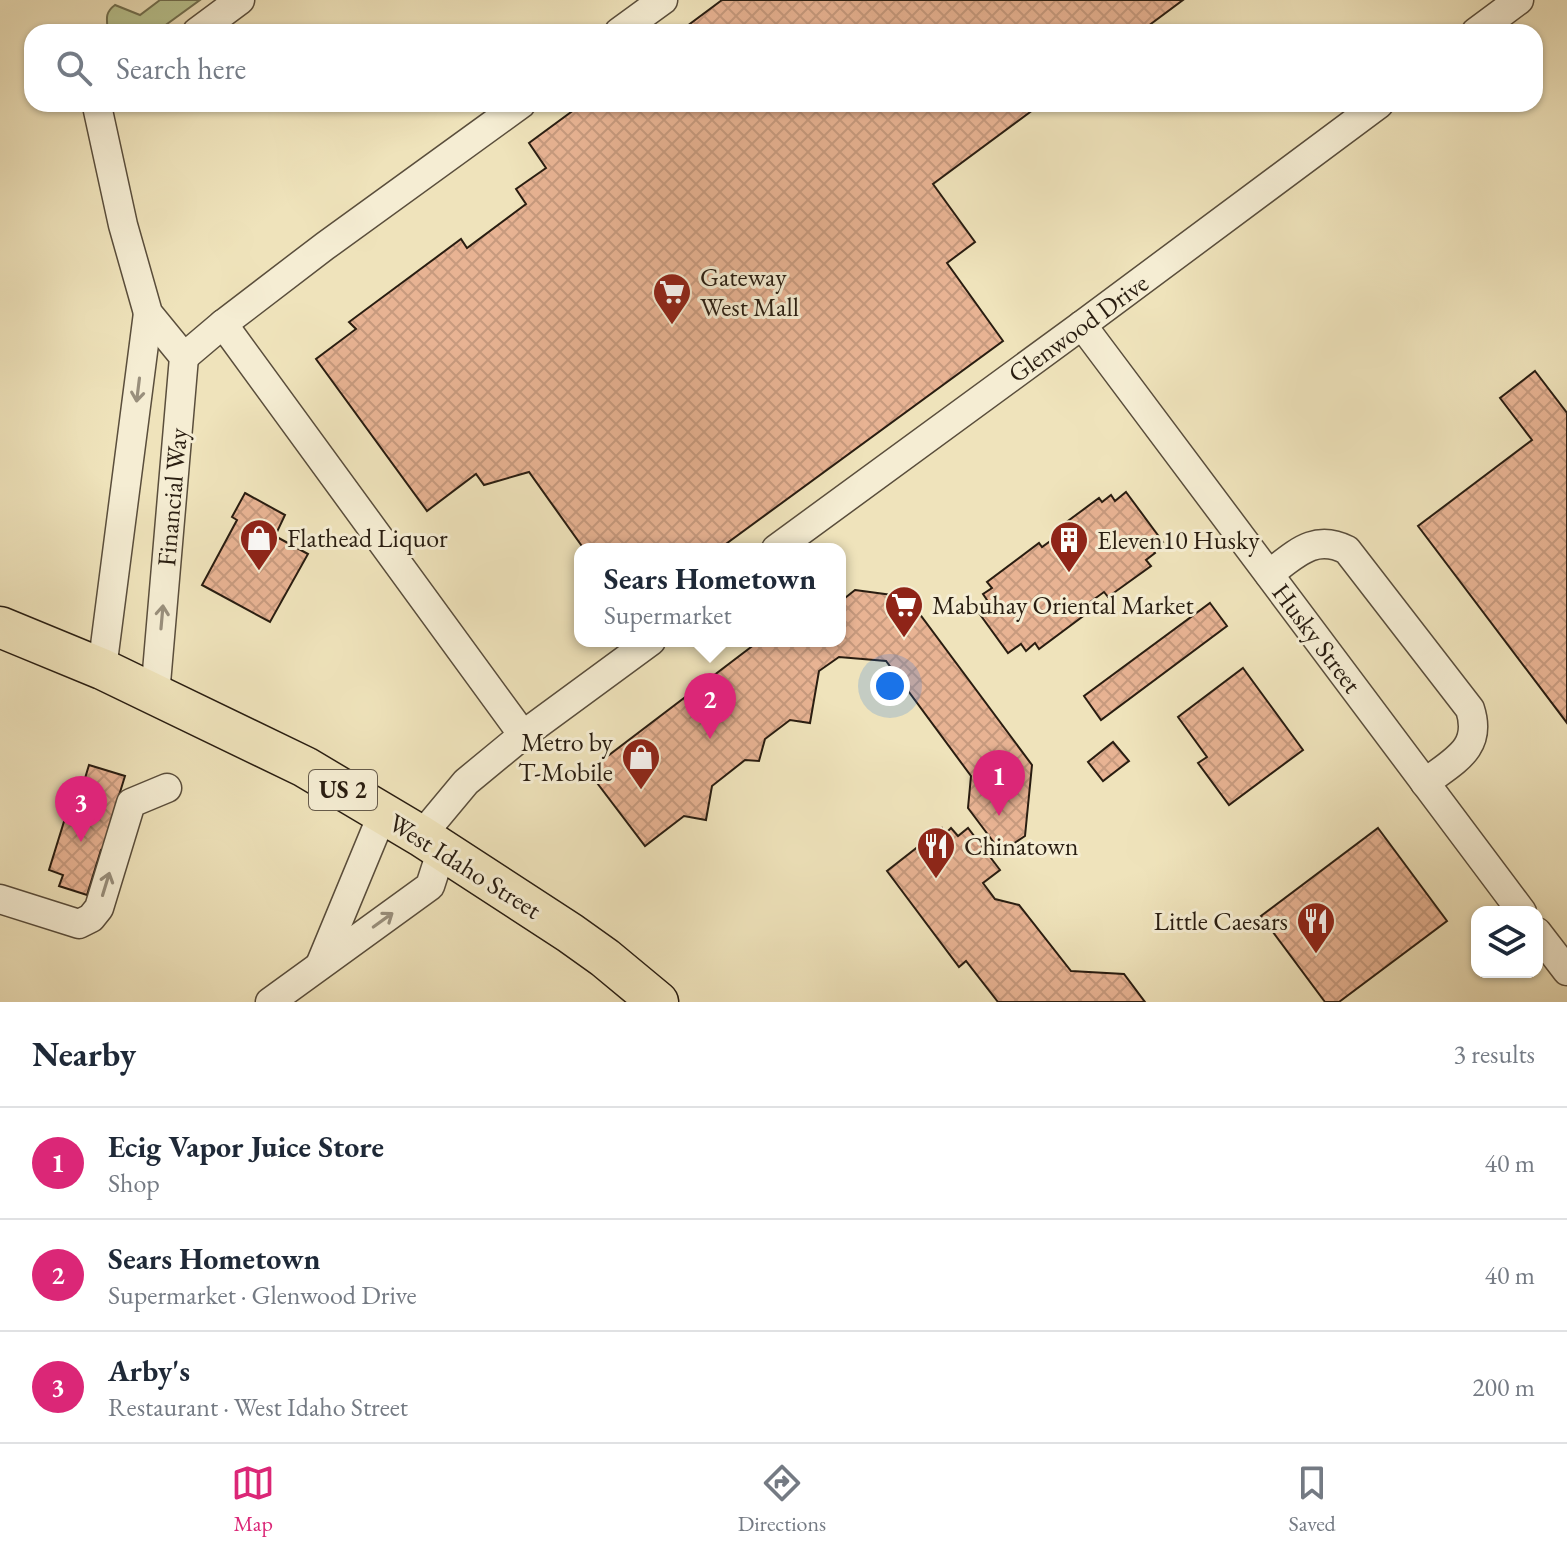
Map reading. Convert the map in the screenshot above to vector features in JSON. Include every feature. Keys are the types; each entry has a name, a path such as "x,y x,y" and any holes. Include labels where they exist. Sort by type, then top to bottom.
{"highway":[{"name":"West Idaho Street","path":"0,627 102,669 305,767 432,842 570,933 658,1002"}],"street":[{"path":"208,24 240,0"},
{"path":"630,24 663,0"},
{"path":"1485,24 1509,3"},
{"name":"Financial Way","path":"98,112 123,225 148,313 102,669"},
{"path":"184,357 325,246 510,112"},
{"name":"Glenwood Drive","path":"784,543 1368,112"},
{"name":"Financial Way","path":"148,313 184,357 155,695"},
{"path":"223,324 523,735"},
{"name":"Husky Street","path":"1082,325 1517,906"},
{"path":"1269,574 1309,547 1322,543 1335,544 1347,550 1470,709 1475,724 1466,751 1425,783"},
{"path":"270,1002 430,886 432,842 466,782 523,735 643,647"},
{"path":"0,899 79,924 91,918 99,908 131,803 167,788"},
{"path":"319,966 383,813"},
{"path":"1543,940 1567,971"}],"green space":[{"path":"160,0 200,0 167,24 107,24 108,14 115,5 140,15"}],"building":[{"path":"722,0 1183,0 1151,24 690,24"},
{"name":"Gateway West Mall","path":"571,112 1030,112 933,184 975,242 947,263 1003,341 727,543 580,543 529,472 484,485 476,474 427,511 316,359 356,329 349,322 461,239 467,248 526,204 516,189 546,168 529,143"},
{"path":"1535,371 1567,413 1567,723 1418,526 1532,440 1500,398"},
{"name":"Eleven10 Husky","path":"1126,492 1163,542 1146,560 1151,566 1108,597 1104,592 1086,605 1090,611 1039,649 1035,643 1026,651 1021,644 1008,653 976,609 987,600 983,594 992,588 987,582 1039,543 1042,547 1060,534 1057,529 1099,498 1102,502 1111,495 1115,501"},
{"path":"245,493 285,515 275,536 308,554 270,622 202,585 237,520 232,517"},
{"path":"855,590 907,597 1032,765 1025,836 1001,852 968,808 971,776 886,661 839,657 819,671 810,723 790,720 765,739 759,761 745,760 712,786 706,820 684,816 645,846 588,771 751,647 846,647 846,597"},
{"path":"1210,603 1227,626 1101,720 1084,696"},
{"path":"1243,668 1303,750 1229,805 1198,763 1207,757 1178,717"},
{"path":"1113,742 1129,761 1103,781 1088,762"},
{"path":"89,765 125,776 109,828 116,830 109,852 101,850 87,895 59,886 63,875 49,870 66,815 73,818"},
{"path":"942,828 946,833 951,828 958,836 968,828 1000,870 983,883 995,899 1019,905 1071,971 1124,974 1145,1002 998,1002 966,961 959,967 887,871"},
{"path":"1378,828 1447,921 1339,1002 1325,1002 1261,916"}],"place":[{"name":"Gateway West Mall","path":"672,326"},
{"name":"Flathead Liquor","path":"259,572"},
{"name":"Eleven10 Husky","path":"1069,574"},
{"name":"Mabuhay Oriental Market","path":"904,639"},
{"name":"Sears Hometown","path":"710,739"},
{"name":"Metro by T-Mobile","path":"641,791"},
{"name":"Ecig Vapor Juice Store","path":"999,816"},
{"name":"Arby's","path":"81,842"},
{"name":"Chinatown","path":"936,880"},
{"name":"Little Caesars","path":"1316,955"}]}
